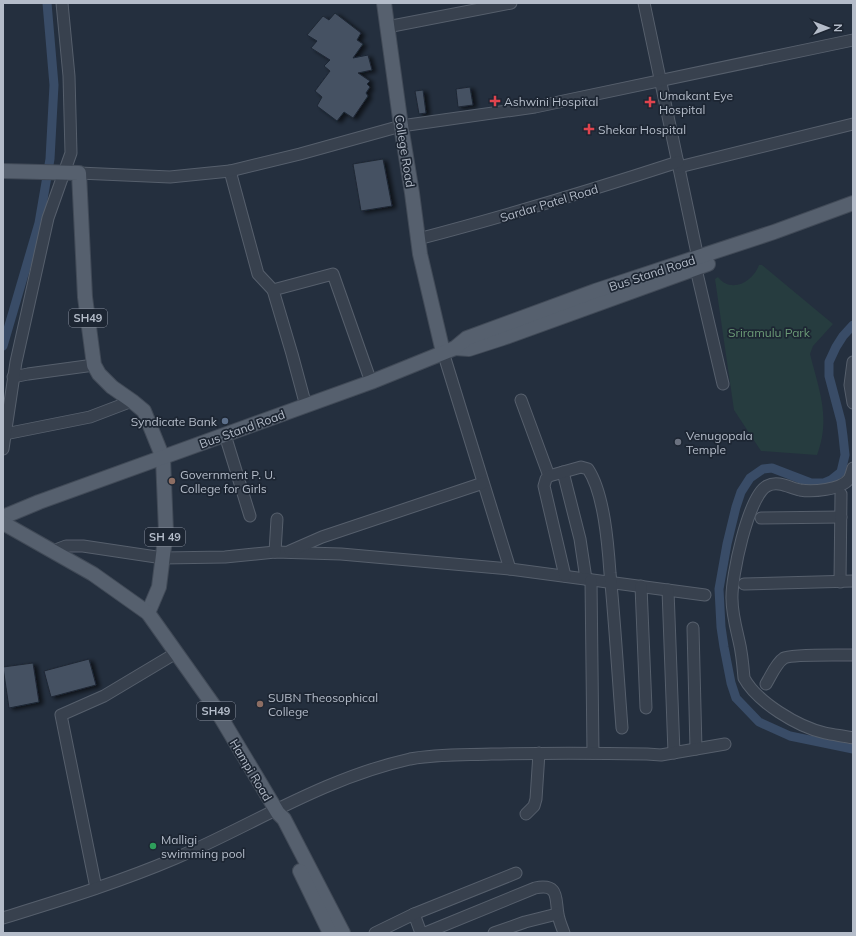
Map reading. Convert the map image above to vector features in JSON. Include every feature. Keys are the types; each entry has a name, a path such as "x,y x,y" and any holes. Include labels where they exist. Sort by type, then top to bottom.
{"main road":[{"name":"College Road","path":"384,3 400,126 412,193 420,254 430,297 449,350"},
{"path":"3,171 79,172"},
{"name":"SH49","path":"79,172 85,297 94,365 99,374 112,387 144,411 164,458"},
{"name":"Bus Stand Road","path":"3,517 39,502 371,382 449,350 470,349 503,338 774,232 853,204"},
{"name":"Bus Stand Road","path":"697,263 853,212"},
{"name":"SH 49","path":"148,613 159,587 166,531 164,458"},
{"path":"3,523 93,574 148,613"},
{"name":"Hampi Road","path":"148,613 214,706 276,811 284,819 343,933"},
{"name":"SH49","path":"276,811 277,821 330,933"}],"street":[{"path":"3,448 13,377 48,218 61,172 71,153 69,76 62,3"},
{"path":"387,27 512,3"},
{"path":"644,3 723,384"},
{"path":"79,172 170,177 230,171 300,154 400,126 535,107 853,40"},
{"name":"Sardar Patel Road","path":"418,239 484,222 678,165 853,124"},
{"path":"230,171 258,274 273,290 306,406"},
{"path":"273,290 333,274 371,382"},
{"path":"449,350 483,483 510,569"},
{"path":"853,362 850,385 853,403"},
{"path":"13,377 94,365"},
{"path":"521,400 549,476"},
{"path":"5,434 90,417 132,401"},
{"path":"225,435 250,516"},
{"path":"565,576 545,493 545,482 549,476 562,472 581,468 588,469 602,512 608,545 622,728"},
{"path":"853,468 849,480 828,490 801,490 773,483 762,490 748,518 736,562 732,588 732,601 744,678 749,687 778,711 803,726 825,733 853,738"},
{"path":"562,472 589,579 593,754"},
{"path":"281,552 483,483"},
{"path":"840,582 841,494"},
{"path":"761,518 841,517"},
{"path":"277,519 281,552"},
{"path":"318,554 322,537"},
{"path":"53,551 66,546 82,546 163,558 225,557 281,552 341,554 510,569 705,595"},
{"path":"744,584 853,581"},
{"path":"641,586 646,708"},
{"path":"668,590 674,753"},
{"path":"693,628 696,749"},
{"path":"96,888 61,715 104,696 176,654"},
{"path":"766,684 785,658 795,656 853,655"},
{"path":"3,918 70,898 135,875 177,858 337,782 364,772 409,760 430,756 539,753 661,755 725,744"},
{"path":"526,814 534,806 536,799 539,753"},
{"path":"375,933 414,914 516,873"},
{"path":"425,933 542,886 548,888 555,894 558,914 564,933"},
{"path":"414,914 421,933"},
{"path":"494,933 525,922 558,914"}],"green space":[{"name":"Sriramulu Park","path":"759,265 762,265 833,324 813,346 810,354 820,392 823,416 821,442 817,455 761,451 734,410 715,279 718,277 729,285 741,284 752,276"}],"building":[{"path":"335,13 361,33 357,40 363,44 353,58 368,55 372,70 358,73 370,81 367,84 370,87 366,93 368,96 353,118 344,112 337,121 317,106 322,97 315,91 330,71 324,66 330,60 311,48 317,41 307,35 323,16 329,20"},
{"path":"470,87 473,105 458,107 456,89"},
{"path":"423,90 426,113 419,114 415,91"},
{"path":"383,159 392,206 361,211 353,164"},
{"path":"89,659 96,685 51,697 44,671"},
{"path":"33,663 39,702 9,708 3,667"}],"waterway":[{"path":"3,346 39,223 50,159 54,85 47,3"},
{"path":"853,325 843,336 829,362 829,376 841,421 843,436 845,455 841,472 831,480 824,483 811,483 772,468 763,469 750,478 741,492 736,507 727,544 719,589 721,627 724,647 731,683 736,698 759,722 790,736 853,749"}],"place":[{"name":"Ashwini Hospital","path":"495,101"},
{"name":"Umakant Eye Hospital","path":"650,102"},
{"name":"Shekar Hospital","path":"589,129"},
{"name":"Syndicate Bank","path":"225,421"},
{"name":"Venugopala Temple","path":"678,442"},
{"name":"Government P. U. College for Girls","path":"172,481"},
{"name":"SUBN Theosophical College","path":"260,704"},
{"name":"Malligi swimming pool","path":"153,846"}]}
